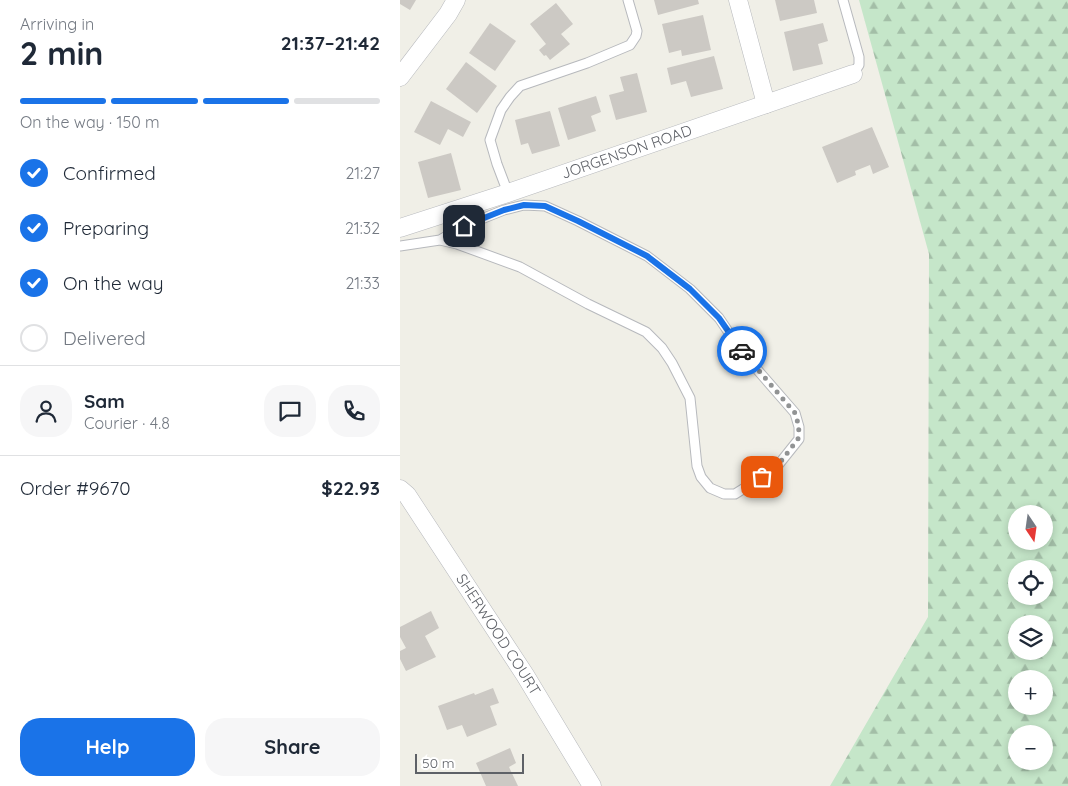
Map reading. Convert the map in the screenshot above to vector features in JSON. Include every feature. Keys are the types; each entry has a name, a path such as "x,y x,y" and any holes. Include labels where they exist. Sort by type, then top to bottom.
{"street":[{"path":"400,76 448,14 456,0"},
{"path":"738,0 766,104"},
{"name":"JORGENSON ROAD","path":"400,228 508,193 853,74"},
{"name":"SHERWOOD COURT","path":"400,489 407,495 525,675 592,786"}],"lane":[{"path":"508,193 490,140 501,110 520,86 587,63 630,45 637,31 628,0"},
{"path":"843,0 859,57 859,65 853,74"},
{"path":"400,246 440,240 464,226 504,210 524,205 545,206 578,221 647,256 690,289 719,318 742,352 795,413 799,427 798,439 775,469 735,494 724,494 710,488 701,478 697,466 690,398 662,348 646,332 588,304 520,267 457,244 440,240"}],"green space":[{"path":"859,0 1068,0 1068,786 830,786 928,617 929,254"}],"building":[{"path":"400,0 416,0 410,10 400,4"},
{"path":"654,0 698,0 699,4 658,15"},
{"path":"775,0 814,0 817,13 780,21"},
{"path":"556,3 573,24 561,34 570,44 550,60 539,50 546,44 530,24"},
{"path":"703,15 711,50 682,56 681,50 669,53 662,24"},
{"path":"490,23 516,41 495,71 469,53"},
{"path":"823,23 828,41 818,44 823,64 793,71 784,32"},
{"path":"714,56 723,89 691,97 686,81 671,85 667,68"},
{"path":"466,62 497,86 477,113 446,89"},
{"path":"637,73 647,112 616,120 609,95 624,91 620,77"},
{"path":"596,96 601,112 591,116 596,131 568,140 558,108"},
{"path":"431,101 471,122 463,137 448,129 440,145 414,132"},
{"path":"550,111 560,146 532,154 528,143 521,145 515,120"},
{"path":"872,127 889,167 873,174 870,165 855,171 856,175 837,183 822,147"},
{"path":"451,153 461,190 428,198 418,162"},
{"path":"431,611 439,628 425,636 436,657 406,671 400,659 400,651 406,648 400,637 400,627"},
{"path":"493,688 499,703 490,706 497,725 467,737 462,725 447,730 438,706"},
{"path":"510,748 516,763 509,767 518,786 486,786 476,763"}],"way so far":[{"path":"742,351 795,413 799,427 798,439 775,469 762,477"}],"route":[{"path":"464,226 504,210 524,205 545,206 647,256 690,289 719,318 742,351"}]}
